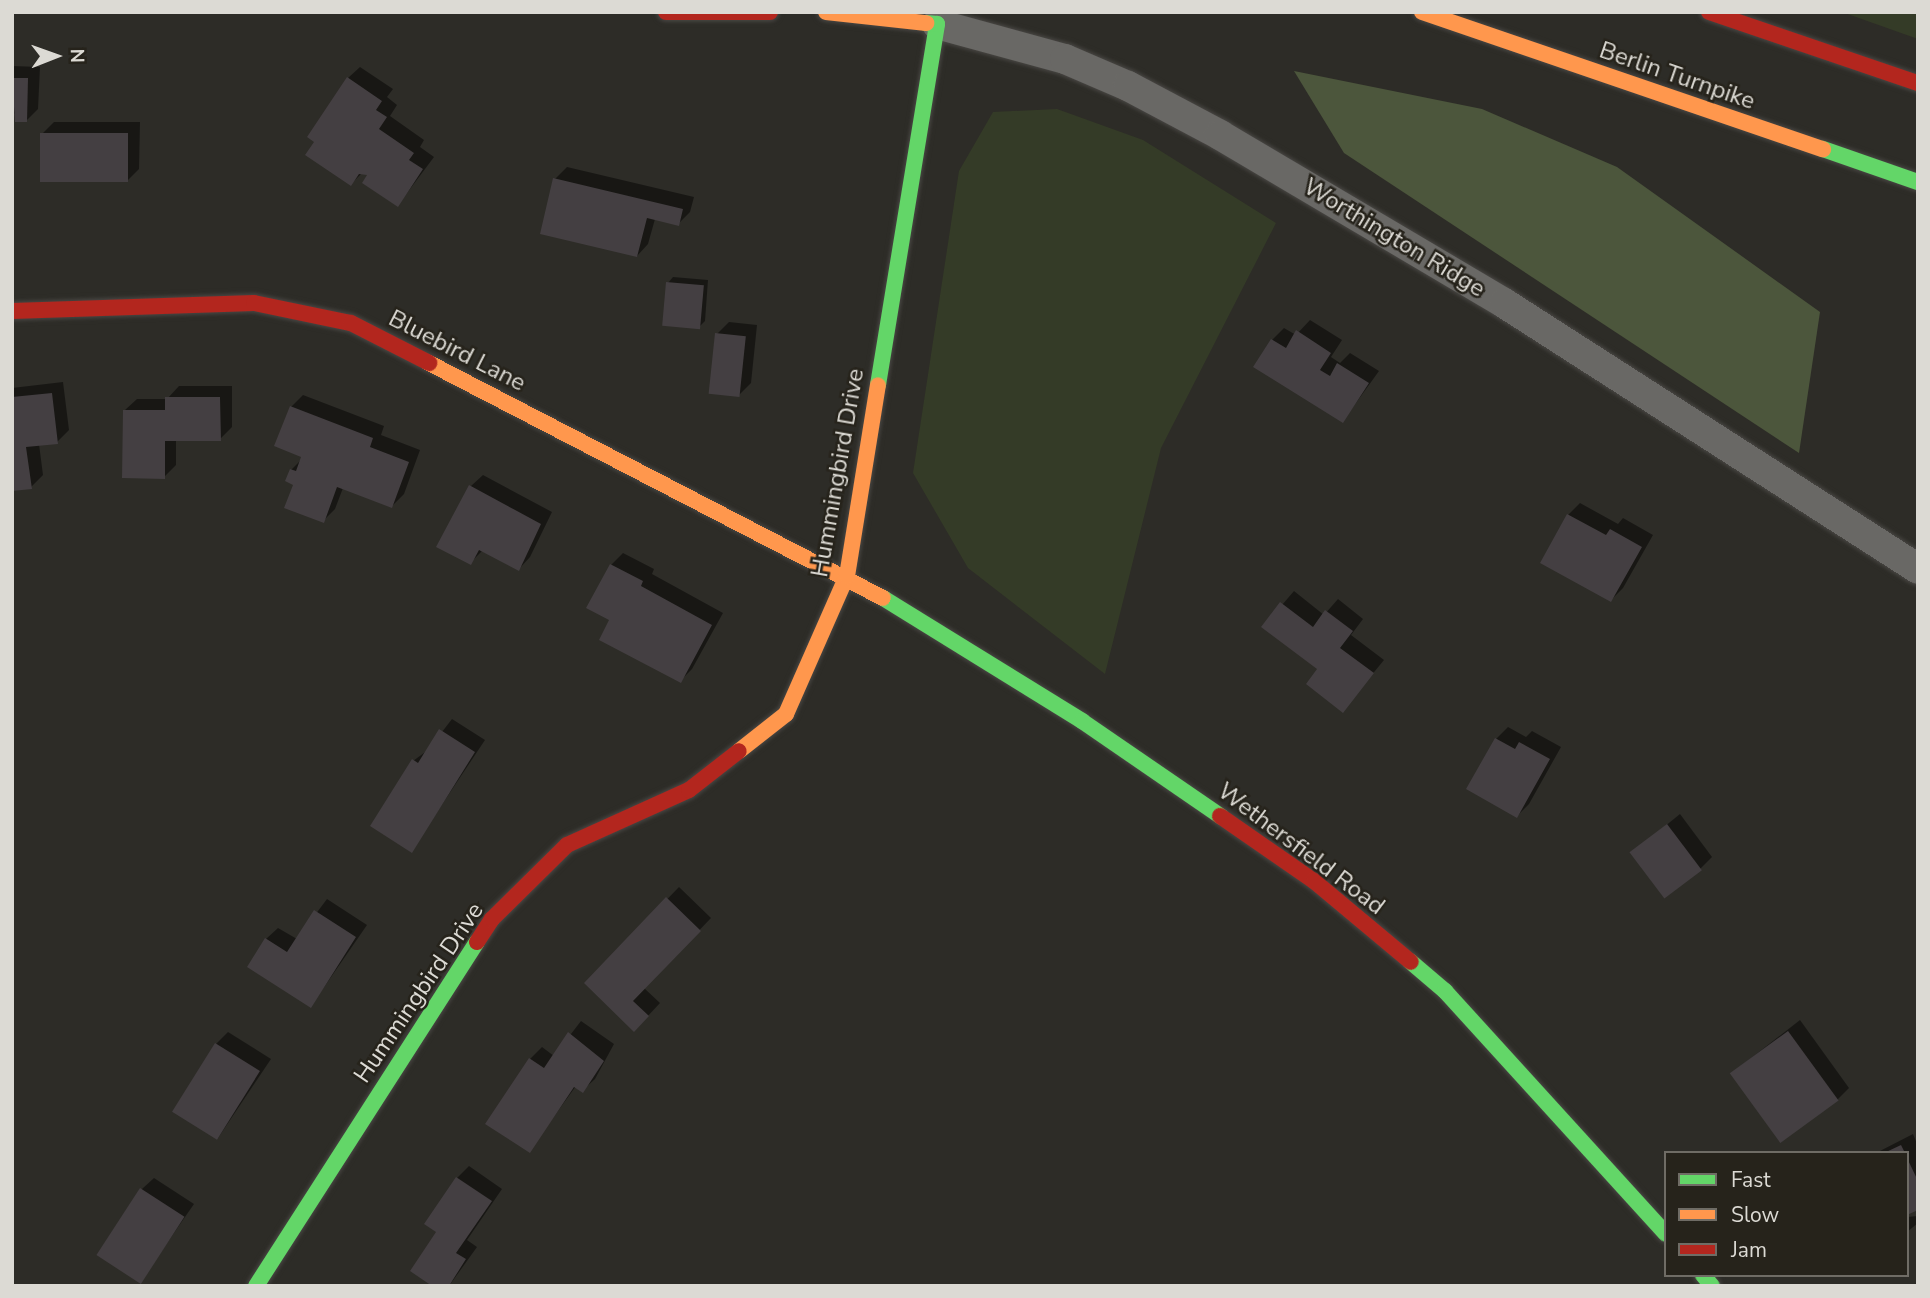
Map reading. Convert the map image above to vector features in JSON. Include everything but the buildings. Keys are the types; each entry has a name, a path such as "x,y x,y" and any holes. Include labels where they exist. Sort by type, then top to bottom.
{"main road":[{"path":"666,12 770,12"},
{"name":"Worthington Ridge","path":"826,12 937,24"},
{"name":"Berlin Turnpike","path":"1422,12 1918,182"},
{"path":"1709,12 1918,83"},
{"name":"Hummingbird Drive","path":"257,1286 492,919 567,845 689,790 786,713 847,576 937,24"},
{"name":"Bluebird Lane","path":"12,311 254,303 351,323 847,576"},
{"name":"Wethersfield Road","path":"847,576 1082,721 1314,881 1445,991 1664,1232"}],"street":[{"name":"Worthington Ridge","path":"937,24 1065,58 1128,86 1220,135 1504,303 1918,569"}],"green space":[{"path":"1842,12 1918,12 1918,39"},
{"path":"1294,71 1482,109 1617,167 1820,312 1799,453 1344,153"},
{"path":"1057,109 1143,140 1276,223 1161,448 1105,674 968,568 913,473 959,171 993,112"}],"traffic: fast":[{"path":"878,385 937,24 926,23"},
{"path":"1823,149 1918,182"},
{"path":"883,598 1082,721 1220,816"},
{"path":"256,1286 477,942"},
{"path":"1411,962 1445,991 1664,1232"},
{"path":"1705,1277 1712,1286"}],"traffic: slow":[{"path":"826,12 926,23"},
{"path":"1422,12 1823,149"},
{"path":"429,363 883,598"},
{"path":"739,751 786,714 847,576 878,385"}],"traffic: jam":[{"path":"666,12 770,12"},
{"path":"1709,12 1918,83"},
{"path":"12,311 254,303 351,323 429,363"},
{"path":"477,942 492,919 567,845 689,790 739,751"},
{"path":"1220,816 1314,881 1411,962"}]}
